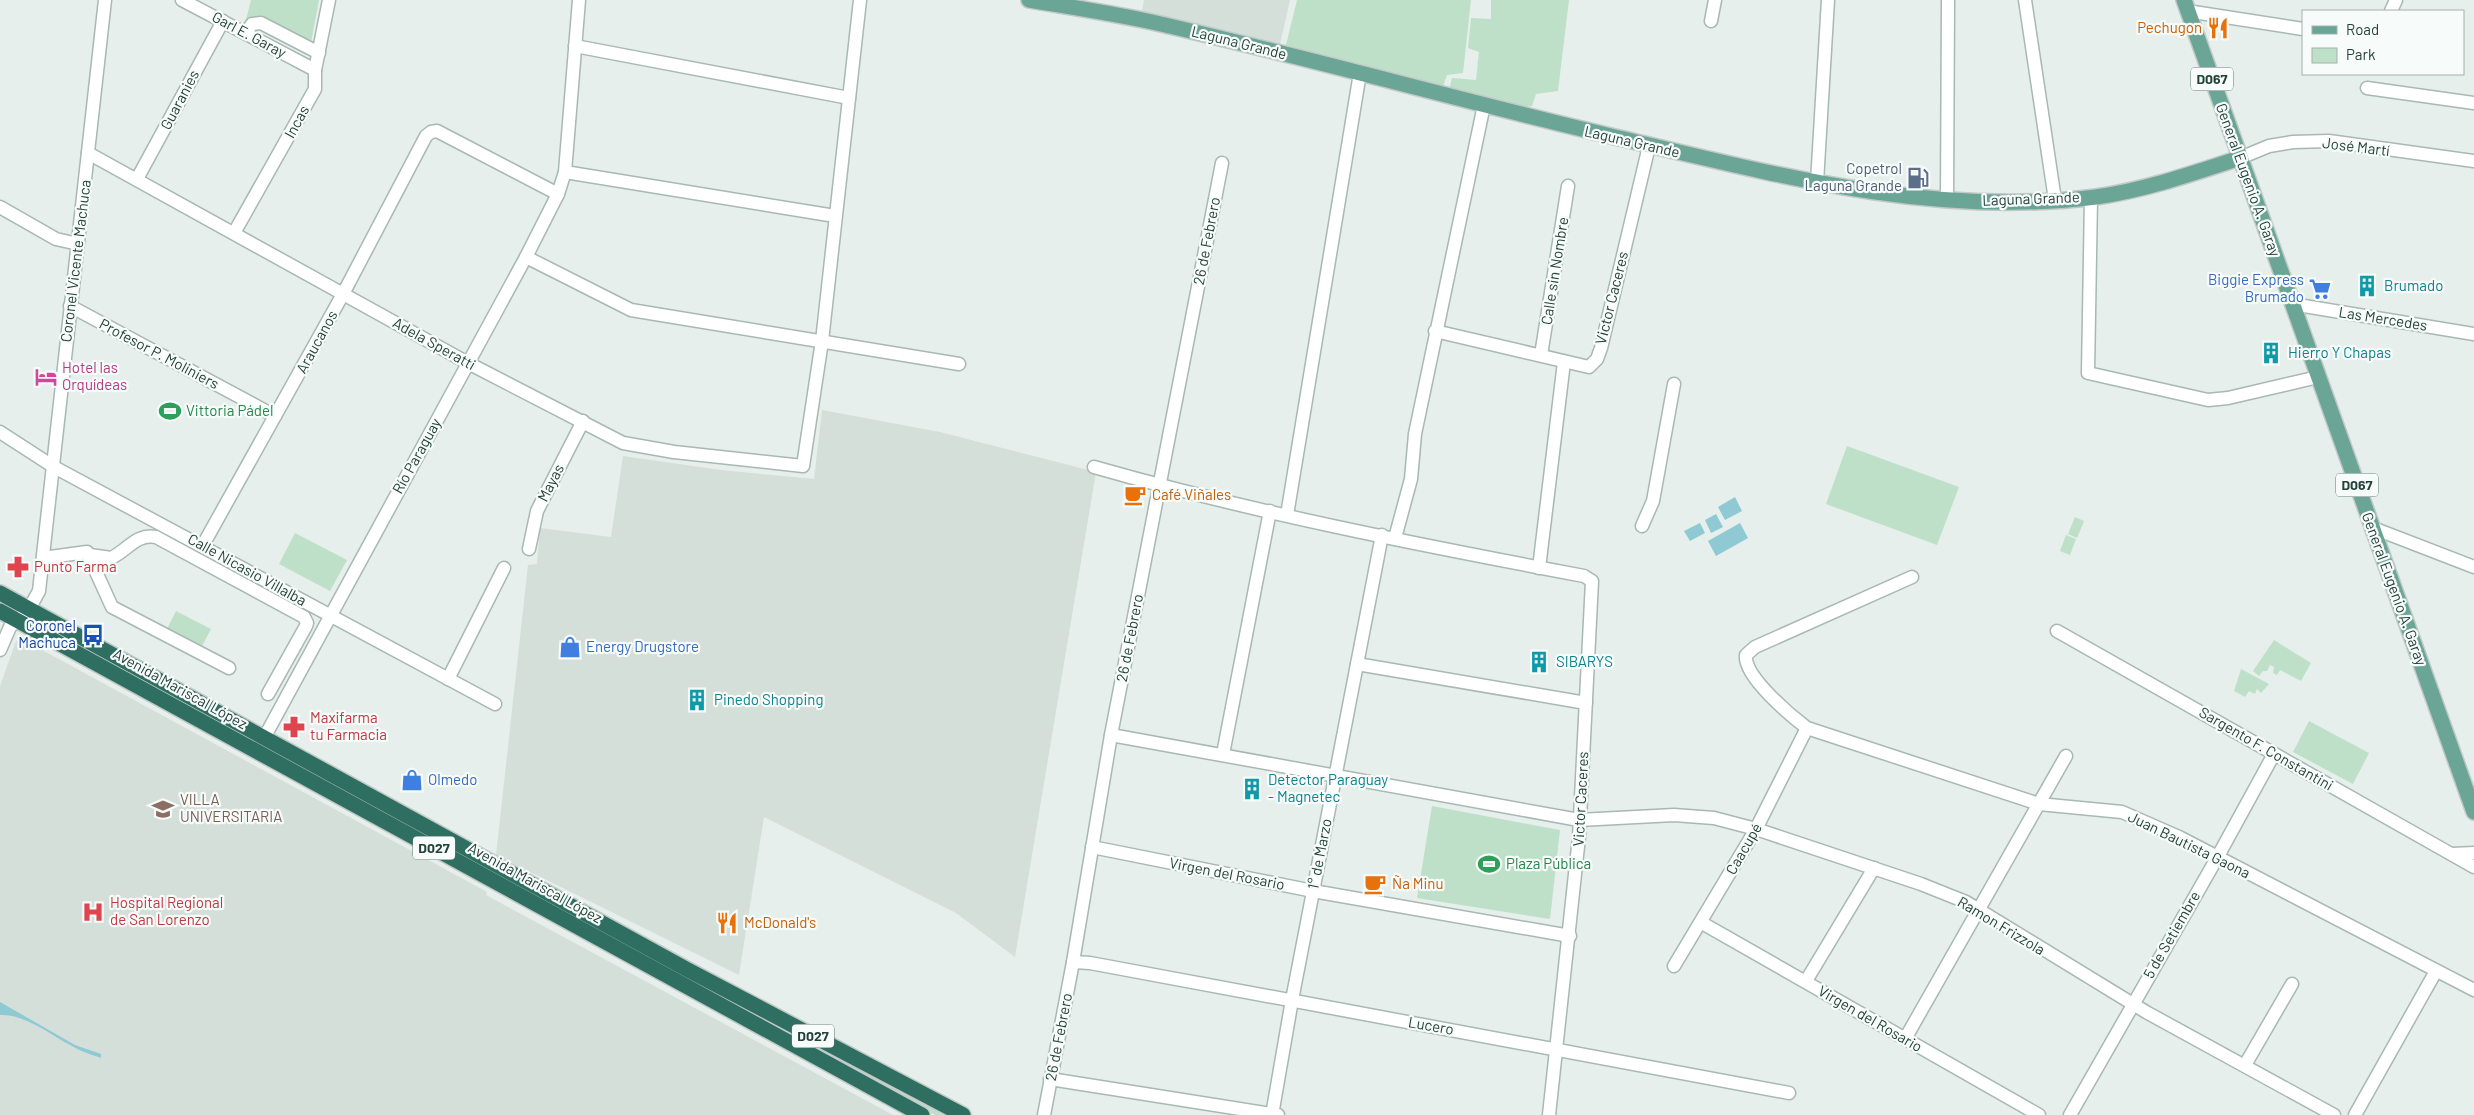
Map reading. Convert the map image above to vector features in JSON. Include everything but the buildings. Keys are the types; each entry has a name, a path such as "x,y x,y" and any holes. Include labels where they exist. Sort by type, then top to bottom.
{"highway":[{"name":"Avenida Mariscal López","path":"0,593 264,738"},
{"name":"Avenida Mariscal López","path":"0,611 922,1115"},
{"name":"D027","path":"264,738 664,957 963,1115"},
{"path":"620,927 656,948 664,957"}],"main road":[{"name":"Laguna Grande","path":"1029,0 1149,22 1360,72 1649,146 1817,182 1947,201 2055,200 2091,197 2140,187 2240,158"},
{"name":"General Eugenio A. Garay","path":"2185,5 2474,812"}],"street":[{"name":"Coronel Vicente Machuca","path":"29,609 39,591 105,0"},
{"name":"Garl E. Garay","path":"182,0 315,70"},
{"name":"Incas","path":"234,233 315,89 315,70 329,0"},
{"name":"Río Paraguay","path":"264,738 526,257 558,194 565,172 579,0"},
{"path":"822,341 860,0"},
{"path":"1711,21 1715,0"},
{"path":"1817,182 1828,0"},
{"path":"1947,201 1948,0"},
{"path":"2025,0 2055,200"},
{"path":"2185,5 2302,29"},
{"name":"Guaranies","path":"137,180 223,21"},
{"path":"246,33 252,24 261,23 319,53"},
{"path":"575,46 849,98"},
{"path":"1287,515 1360,72"},
{"path":"2367,88 2474,103"},
{"path":"1395,538 1412,478 1415,434 1435,331 1484,105"},
{"name":"Araucanos","path":"203,545 344,294 426,136 430,132 437,131 558,194"},
{"name":"José Martí","path":"2240,158 2269,146 2293,142 2329,141 2474,161"},
{"name":"Victor Caceres","path":"1564,362 1590,367 1599,353 1649,146"},
{"name":"Adela Speratti","path":"88,153 468,363 623,443 674,452 803,466 822,341"},
{"name":"26 de Febrero","path":"1044,1115 1073,962 1112,735 1222,163"},
{"path":"565,172 835,216"},
{"name":"Calle sin Nombre","path":"1541,355 1568,186"},
{"path":"2091,197 2088,373 2208,400 2228,398 2318,377"},
{"path":"0,207 56,239 78,244"},
{"path":"526,257 631,310 959,364"},
{"name":"Las Mercedes","path":"2292,304 2474,334"},
{"name":"Profesor P. Moliniers","path":"70,306 275,416"},
{"path":"1094,467 1160,486 1287,515 1539,568 1564,362 1435,331"},
{"path":"1642,526 1653,501 1674,384"},
{"name":"Mayas","path":"530,549 537,511 583,421"},
{"name":"Calle Nicasio Villalba","path":"0,432 54,467 203,545 330,616 495,704"},
{"path":"1223,754 1270,511"},
{"path":"2372,528 2474,567"},
{"name":"1° de Marzo","path":"1274,1115 1292,1000 1382,535"},
{"path":"43,558 58,558 84,551 90,555 111,558 138,539 145,536 156,537 304,617 307,623 306,626 268,694"},
{"path":"90,555 112,608 229,668"},
{"path":"448,679 504,568"},
{"name":"Victor Caceres","path":"1539,568 1584,576 1592,581 1594,589 1580,820 1570,936 1550,1115"},
{"name":"Juan Bautista Gaona","path":"1912,577 1767,641 1746,655 1745,660 1751,673 1787,713 1807,728 2039,804 2122,812 2179,837 2474,990"},
{"path":"0,650 16,620 29,609"},
{"name":"Sargento F. Constantini","path":"2057,631 2474,867"},
{"path":"1357,664 1586,703"},
{"name":"Caacupé","path":"1674,966 1702,923 1756,830 1807,728"},
{"name":"Ramon Frizzola","path":"1112,735 1580,820 1674,815 1714,818 1756,830 1921,884 1980,909 2133,1004 2334,1115"},
{"name":"5 de Setiembre","path":"2070,1115 2217,858 2274,754"},
{"path":"1905,1039 2066,756"},
{"name":"Virgen del Rosario","path":"1092,847 1313,891 1570,936"},
{"path":"2450,854 2474,853"},
{"path":"1806,981 1874,868"},
{"name":"Virgen del Rosario","path":"1702,923 2039,1115"},
{"name":"Lucero","path":"1073,962 1090,963 1789,1092"},
{"path":"2355,1115 2436,971"},
{"path":"2245,1065 2292,984"},
{"path":"1050,1079 1274,1115"}],"shaded area":[{"path":"1144,0 1290,0 1278,53 1141,17"},
{"path":"822,410 940,432 1096,472 1015,957 956,913 764,817 739,975 496,855 528,565 537,564 540,528 611,537 623,456 721,470 814,479"},
{"name":"VILLA UNIVERSITARIA","path":"22,639 487,892 486,895 893,1115 0,1115 0,686 16,641"}],"green space":[{"path":"251,0 319,0 310,48 245,24"},
{"path":"1297,0 1471,0 1463,73 1447,75 1442,89 1286,45"},
{"path":"1491,0 1569,0 1558,91 1536,94 1532,106 1518,108 1449,91 1452,78 1476,80 1479,52 1468,48 1471,18 1491,19"},
{"path":"1847,446 1959,487 1937,545 1826,504"},
{"path":"2075,517 2084,521 2077,538 2068,534"},
{"path":"295,533 347,560 330,591 279,564"},
{"path":"2066,535 2076,539 2070,555 2060,551"},
{"path":"176,611 211,629 201,648 166,631"},
{"path":"2274,640 2311,663 2301,681 2280,670 2277,675 2273,673 2274,667 2270,665 2267,671 2263,671 2259,676 2253,671"},
{"path":"2241,669 2269,684 2261,693 2257,689 2255,694 2249,691 2245,697 2234,691"},
{"path":"2309,721 2369,753 2353,784 2293,752"},
{"name":"Plaza Pública","path":"1432,806 1560,830 1550,919 1417,898"},
{"path":"622,941 944,1115 935,1115 625,946"}],"water":[{"path":"1735,497 1742,511 1725,520 1718,507"},
{"path":"1716,514 1723,527 1711,533 1705,520"},
{"path":"1700,523 1705,533 1690,541 1684,531"},
{"path":"1740,523 1748,538 1716,556 1708,541"},
{"path":"0,1002 75,1045 101,1054 101,1058 75,1048 28,1021 0,1015"}],"place":[{"name":"Pechugon","path":"2218,28"},
{"name":"Copetrol Laguna Grande","path":"1918,178"},
{"name":"Brumado","path":"2367,286"},
{"name":"Biggie Express Brumado","path":"2320,289"},
{"name":"Hierro Y Chapas","path":"2271,353"},
{"name":"Hotel las Orquídeas","path":"46,377"},
{"name":"Vittoria Pádel","path":"170,411"},
{"name":"Café Viñales","path":"1135,495"},
{"name":"Punto Farma","path":"18,567"},
{"name":"Coronel Machuca","path":"93,635"},
{"name":"Energy Drugstore","path":"570,647"},
{"name":"SIBARYS","path":"1539,662"},
{"name":"Pinedo Shopping","path":"697,700"},
{"name":"Maxifarma tu Farmacia","path":"294,727"},
{"name":"Olmedo","path":"412,780"},
{"name":"Detector Paraguay - Magnetec","path":"1252,789"},
{"name":"VILLA UNIVERSITARIA","path":"163,809"},
{"name":"Plaza Pública","path":"1489,864"},
{"name":"Ña Minu","path":"1375,884"},
{"name":"Hospital Regional de San Lorenzo","path":"93,912"},
{"name":"McDonald's","path":"727,923"}]}
